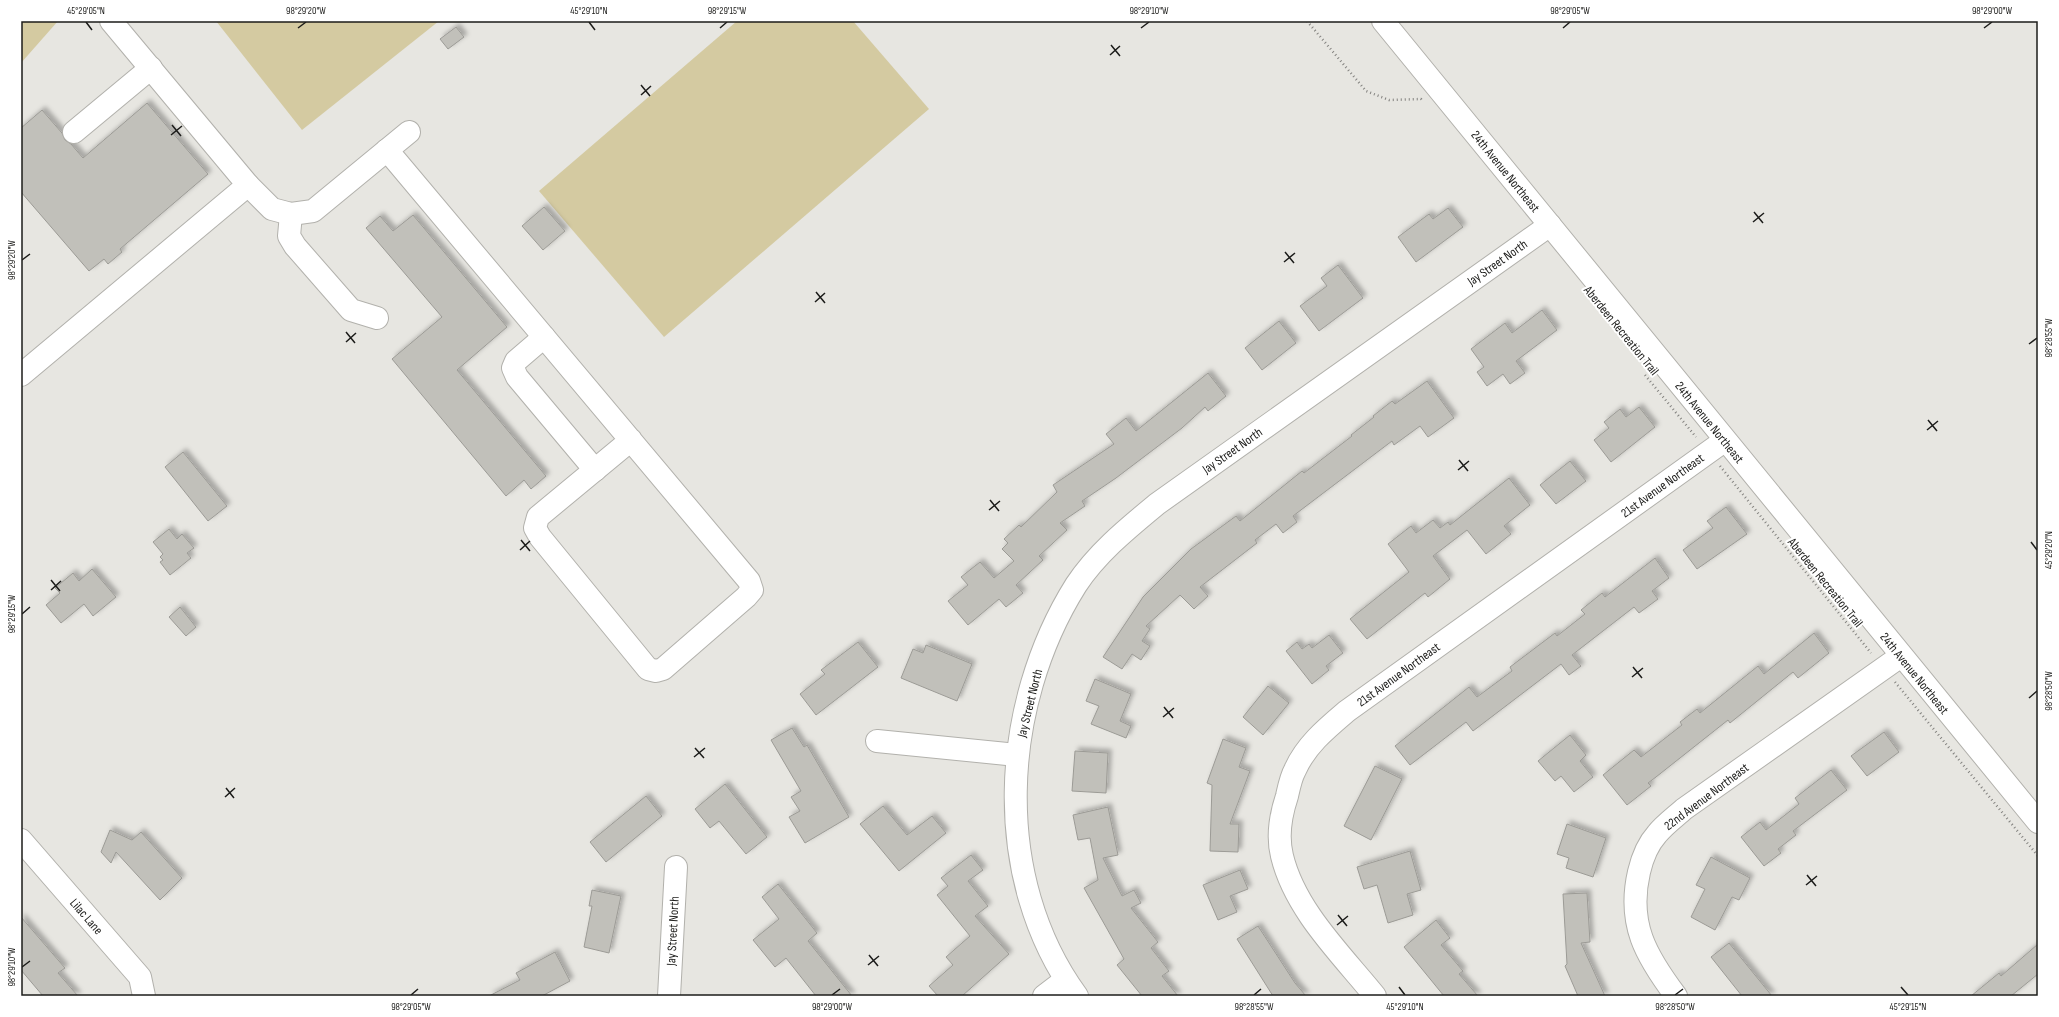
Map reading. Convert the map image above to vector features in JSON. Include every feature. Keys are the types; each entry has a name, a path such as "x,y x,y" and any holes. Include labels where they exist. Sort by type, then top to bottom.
{"street":[{"path":"111,21 248,185 272,209 292,214 313,211 409,132"},
{"name":"24th Avenue Northeast","path":"1383,21 1550,225 1716,446 1901,656 2038,822"},
{"path":"74,132 151,68"},
{"path":"387,150 631,440 749,581 752,590 746,597 663,669 656,672 648,669 540,537 535,528 538,517 631,440"},
{"path":"21,375 248,185"},
{"path":"292,214 289,236 295,246 351,310 377,318"},
{"name":"Jay Street North","path":"1044,996 1071,988 1055,962 1037,920 1022,862 1015,805 1017,755 1030,690 1037,666 1055,624 1081,578 1123,531 1157,504 1550,225"},
{"path":"544,337 516,361 513,368 516,377 595,470"},
{"name":"21st Avenue Northeast","path":"1375,996 1319,927 1296,892 1288,874 1282,854 1280,834 1282,811 1295,770 1316,738 1346,711 1716,446"},
{"name":"22nd Avenue Northeast","path":"1676,996 1654,966 1637,929 1634,908 1640,867 1647,849 1656,834 1684,809 1901,656"},
{"name":"Jay Street North","path":"877,741 1017,755"},
{"name":"Lilac Lane","path":"21,840 140,978 144,996"},
{"name":"Jay Street North","path":"669,996 676,867"}],"path":[{"path":"1307,21 1366,91 1389,100 1421,99 1426,105"},
{"name":"Aberdeen Recreation Trail","path":"1643,372 1716,446 1884,668 2038,856"}],"shaded area":[{"path":"21,21 58,21 21,63"},
{"path":"216,21 439,21 302,130"},
{"path":"737,21 853,21 929,109 664,337 539,191"}],"building":[{"path":"456,27 464,37 448,49 440,39"},
{"path":"147,103 208,174 120,249 122,252 108,264 104,259 89,271 21,192 21,128 42,110 62,133 65,140 71,144 83,158"},
{"path":"544,207 565,231 543,250 522,226"},
{"path":"1448,208 1463,227 1416,262 1398,237 1429,214 1433,219"},
{"path":"413,215 507,327 457,370 546,476 531,489 524,480 506,496 392,359 442,317 366,228 380,216 393,231"},
{"path":"1338,265 1363,298 1319,331 1300,306 1327,286 1321,278"},
{"path":"1542,310 1557,330 1516,361 1525,373 1510,384 1503,374 1487,386 1477,372 1484,367 1471,349 1505,323 1512,333"},
{"path":"1279,321 1296,343 1262,370 1245,348"},
{"path":"1208,373 1226,396 1208,411 1205,407 1182,428 1116,478 1082,501 1085,506 1060,523 1067,530 1039,556 1043,560 1016,585 1023,593 1006,607 999,599 968,625 948,601 968,585 961,577 980,562 994,578 1014,561 1002,549 1008,543 1004,539 1019,525 1021,527 1057,492 1053,485 1114,444 1106,434 1126,418 1136,431"},
{"path":"1427,381 1454,418 1428,437 1420,426 1394,445 1392,441 1293,516 1297,522 1283,533 1276,524 1255,540 1257,543 1200,587 1208,596 1194,609 1180,595 1146,626 1150,629 1142,641 1150,646 1141,660 1132,654 1122,669 1103,657 1143,597 1191,549 1236,516 1240,521 1302,471 1304,473 1352,436 1351,435 1392,401 1395,404"},
{"path":"1639,407 1655,427 1611,462 1594,440 1609,428 1604,422 1620,409 1626,417"},
{"path":"183,452 227,506 208,521 165,467"},
{"path":"1570,461 1586,481 1556,504 1540,485"},
{"path":"1509,478 1530,505 1504,526 1511,534 1486,554 1467,530 1433,556 1450,579 1428,597 1425,593 1367,639 1350,619 1409,572 1388,544 1411,526 1416,533 1433,520 1440,528 1448,522 1450,525"},
{"path":"1726,507 1747,534 1697,569 1683,550 1713,528 1707,521"},
{"path":"169,529 177,539 182,534 194,548 187,553 191,558 170,575 160,562 163,560 160,557 163,554 153,542"},
{"path":"1655,558 1669,578 1652,591 1658,599 1639,613 1634,607 1572,655 1581,666 1569,675 1561,664 1473,731 1466,722 1410,765 1395,746 1469,687 1477,697 1512,671 1510,667 1555,633 1557,636 1585,614 1581,610 1602,593 1605,597"},
{"path":"92,569 116,597 93,616 84,604 61,623 46,605 60,593 55,588 73,573 79,581"},
{"path":"180,607 196,627 186,636 169,617"},
{"path":"1814,633 1829,653 1798,678 1793,672 1730,723 1728,720 1648,783 1651,786 1627,805 1603,775 1634,750 1641,757 1682,725 1680,722 1697,709 1700,713 1758,666 1764,674"},
{"path":"1329,635 1343,653 1326,666 1329,670 1312,684 1286,651 1297,642 1302,649 1309,644 1312,648"},
{"path":"858,642 878,667 816,715 800,694 825,674 821,670"},
{"path":"926,645 972,664 957,701 901,678 913,649 923,653"},
{"path":"1095,679 1131,694 1120,721 1131,726 1126,738 1091,724 1099,706 1086,701"},
{"path":"1268,686 1289,703 1263,735 1243,717"},
{"path":"792,728 804,747 807,745 849,817 805,843 789,817 800,811 791,797 801,791 771,740"},
{"path":"1884,732 1899,752 1867,776 1851,756"},
{"path":"1570,735 1586,755 1580,761 1593,777 1574,792 1561,776 1555,781 1538,761"},
{"path":"1223,739 1246,748 1239,767 1250,771 1230,824 1239,824 1238,852 1210,851 1212,785 1207,783"},
{"path":"1075,751 1108,753 1106,793 1072,791"},
{"path":"1375,766 1402,779 1371,840 1344,826"},
{"path":"1831,770 1847,790 1793,831 1796,835 1778,849 1781,853 1764,866 1741,837 1760,822 1766,830 1799,804 1795,798"},
{"path":"725,784 767,837 746,854 719,821 710,828 695,809"},
{"path":"646,796 662,816 606,862 590,842"},
{"path":"883,806 907,835 932,816 946,833 899,871 860,824"},
{"path":"1108,807 1118,855 1103,858 1122,896 1134,890 1141,903 1131,908 1158,942 1151,948 1169,971 1162,976 1178,996 1142,996 1117,965 1124,959 1084,888 1098,880 1090,838 1078,840 1073,815"},
{"path":"1567,824 1606,838 1593,877 1566,868 1569,858 1557,854"},
{"path":"110,830 132,840 141,832 182,878 160,900 116,852 111,863 101,852"},
{"path":"1410,851 1421,890 1407,894 1413,915 1388,923 1377,885 1364,889 1357,867"},
{"path":"971,855 983,870 968,881 988,906 975,916 1009,954 962,996 938,996 929,986 953,965 946,957 970,936 937,895 948,886 941,878"},
{"path":"1711,857 1750,878 1739,900 1732,897 1715,930 1691,917 1705,889 1696,885"},
{"path":"1240,870 1248,889 1230,896 1237,912 1218,920 1203,885"},
{"path":"778,884 817,933 808,941 852,996 816,996 786,958 775,967 753,940 779,919 762,897"},
{"path":"592,890 621,896 609,953 584,947 592,906 589,906"},
{"path":"1587,893 1590,942 1581,943 1605,996 1578,996 1565,966 1567,964 1563,894"},
{"path":"21,917 65,968 58,973 78,996 43,996 21,970"},
{"path":"1436,920 1450,938 1441,945 1463,971 1459,974 1478,996 1444,996 1404,947"},
{"path":"1258,926 1295,983 1306,996 1273,996 1237,939"},
{"path":"1729,943 1772,996 1742,996 1711,957"},
{"path":"2038,944 2038,974 2011,996 1971,996 1999,973 2001,976"},
{"path":"555,952 570,981 542,996 489,996 520,980 516,973"}]}
